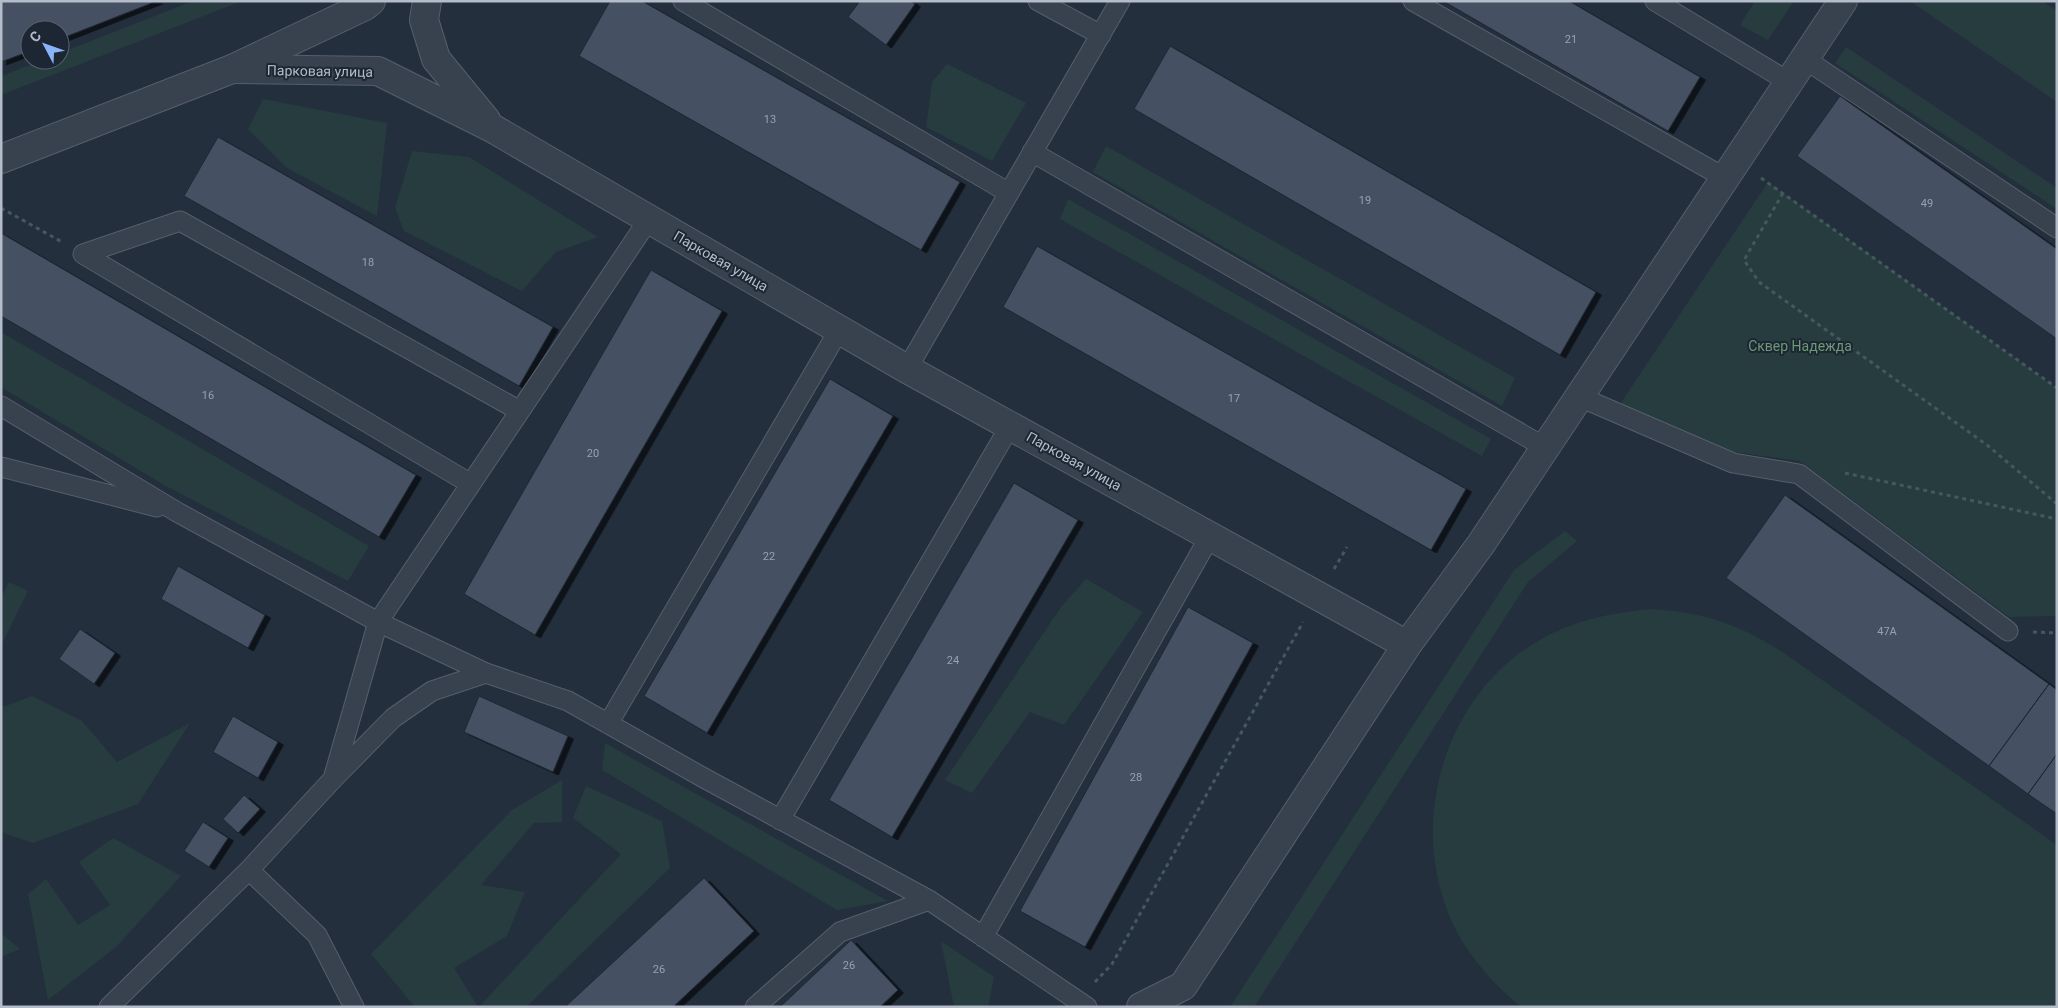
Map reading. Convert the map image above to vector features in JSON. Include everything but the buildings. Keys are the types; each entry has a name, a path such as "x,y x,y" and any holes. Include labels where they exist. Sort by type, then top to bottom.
{"street":[{"path":"232,69 365,6 371,1"},
{"path":"427,1 424,20 436,59 492,128"},
{"path":"1140,1007 1183,986 1407,645 1481,544 1546,448 1843,1"},
{"name":"Парковая улица","path":"1,159 232,69 378,71 492,128 907,370 1407,645"}],"lane":[{"path":"683,1 1009,193"},
{"path":"1038,1 1101,35"},
{"path":"907,370 1120,1"},
{"path":"1413,1 1731,169"},
{"path":"1655,1 1788,82"},
{"path":"1804,59 2057,228"},
{"path":"1032,152 1546,448"},
{"path":"332,779 378,622 649,219"},
{"path":"83,254 180,222 520,411"},
{"path":"83,254 471,484"},
{"path":"608,724 839,330"},
{"path":"1580,397 1732,463 1799,474 2008,631"},
{"path":"1,406 177,512 378,622 486,673 568,701 780,820 929,900 1082,1003"},
{"path":"780,820 1010,426"},
{"path":"1,467 177,512"},
{"path":"983,937 1210,536"},
{"path":"109,1007 249,870 332,779 393,718 432,691 486,673"},
{"path":"249,870 317,935 354,1007"},
{"path":"755,1007 840,932 929,900"}],"path":[{"path":"1731,169 1783,193 2057,388"},
{"path":"1783,193 1744,260 1759,282 1987,444 2057,504"},
{"path":"1,208 83,254"},
{"path":"1799,474 1838,472 2057,519"},
{"path":"1082,1003 1112,964 1318,595 1347,547"}],"green space":[{"path":"193,1 242,1 70,68 70,49"},
{"path":"1755,1 1794,1 1768,40 1740,25"},
{"path":"1910,1 2042,1 2057,11 2057,102"},
{"path":"1846,47 2057,188 2057,209 1835,63"},
{"path":"947,64 1026,103 992,161 926,127 932,82"},
{"path":"20,69 65,70 1,95 1,76"},
{"path":"263,99 387,123 377,216 287,168 248,129"},
{"path":"1106,146 1515,378 1502,406 1093,172"},
{"path":"412,151 469,157 598,237 556,252 522,291 404,231 395,208"},
{"name":"Сквер Надежда","path":"1768,182 2057,388 2057,616 2009,617 1800,461 1734,452 1620,404"},
{"path":"1068,199 1491,439 1482,456 1060,219"},
{"path":"1,332 369,546 348,581 164,485 1,387"},
{"path":"1565,531 1577,541 1528,582 1254,1007 1230,1007 1514,570"},
{"path":"1086,579 1143,612 1064,725 1030,712 972,793 945,780 1061,607"},
{"path":"9,582 28,591 1,646 1,598"},
{"path":"1652,609 1688,613 1720,621 1765,641 2057,845 2057,1007 1521,1007 1502,990 1477,963 1463,943 1441,891 1433,849 1434,805 1444,763 1460,723 1484,687 1515,657 1553,633 1577,623 1614,614"},
{"path":"32,696 82,721 117,762 190,723 138,804 33,843 1,832 1,703 3,707"},
{"path":"605,743 888,901 837,910 602,770"},
{"path":"562,780 562,822 534,823 481,885 525,892 507,936 454,968 478,1007 415,1007 371,954 512,810"},
{"path":"586,786 662,821 670,868 526,1007 479,1007 621,854 573,818"},
{"path":"113,838 181,876 116,947 48,1000 28,894 46,879 78,925 110,905 79,862"},
{"path":"1,933 20,949 1,957"},
{"path":"941,941 994,977 988,1007 954,1007"}]}
